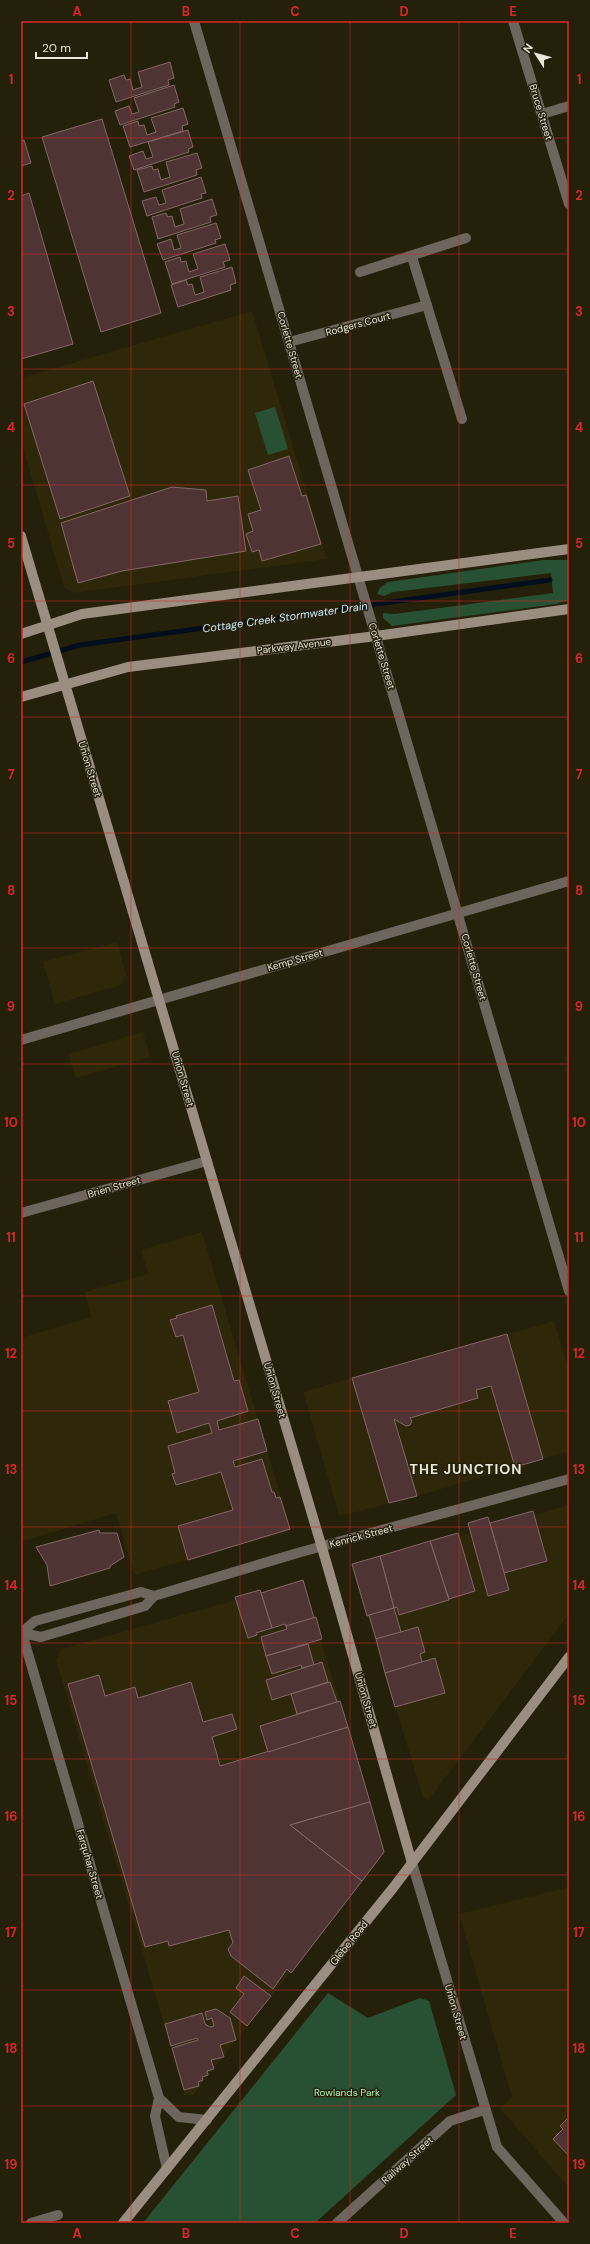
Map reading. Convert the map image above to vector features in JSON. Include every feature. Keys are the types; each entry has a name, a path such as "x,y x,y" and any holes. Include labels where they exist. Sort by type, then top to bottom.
{"main road":[{"name":"Union Street","path":"21,536 322,1547 412,1863"},
{"path":"21,634 82,614 569,549"},
{"name":"Parkway Avenue","path":"21,697 65,683 128,667 376,636 569,609"},
{"name":"Glebe Road","path":"123,2223 412,1863 569,1657"}],"street":[{"name":"Corlette Street","path":"194,21 459,914 569,1292"},
{"name":"Bruce Street","path":"513,21 569,204"},
{"path":"542,114 569,106"},
{"path":"360,272 412,257 466,238"},
{"path":"412,257 462,419"},
{"name":"Rodgers Court","path":"289,342 427,305"},
{"name":"Kemp Street","path":"21,1040 569,881"},
{"name":"Brien Street","path":"21,1213 207,1161"},
{"name":"Kenrick Street","path":"21,1632 40,1637 145,1606 154,1596 322,1547 569,1479"},
{"name":"Kenrick Street","path":"21,1632 36,1621 141,1592 154,1596"},
{"name":"Farquhar Street","path":"21,1632 159,2098 155,2116 167,2169"},
{"name":"Union Street","path":"412,1863 484,2110 499,2151 564,2223"},
{"path":"159,2098 179,2117 207,2120"},
{"name":"Railway Street","path":"337,2223 450,2121 484,2110"},
{"path":"31,2223 58,2214"}],"shaded area":[{"path":"252,311 327,559 74,593 64,587 21,440 21,378"},
{"path":"117,942 126,975 121,985 55,1004 43,962"},
{"path":"143,1032 150,1057 76,1078 68,1054"},
{"path":"202,1232 291,1531 134,1575 116,1513 24,1541 21,1532 21,1338 91,1317 85,1292 148,1274 141,1250"},
{"path":"554,1321 569,1372 569,1451 417,1496 341,1516 339,1514 303,1392"},
{"path":"569,1505 569,1614 429,1799 423,1797 355,1574 360,1564"},
{"path":"303,1581 385,1852 193,2095 185,2095 56,1660 62,1649"},
{"path":"569,1887 569,2188 500,2108 512,2097 459,1914"}],"green space":[{"path":"275,407 288,449 268,455 255,413"},
{"path":"544,560 569,560 569,600 556,604 392,626 383,618 383,613 395,614 553,593 551,573 393,592 384,596 377,594 380,588 388,582"},
{"name":"Rowlands Park","path":"328,1993 368,2018 420,1998 429,2001 456,2095 315,2223 143,2223"}],"building":[{"path":"170,62 174,78 168,80 169,85 116,102 109,80 124,75 126,80 130,79 133,90 142,87 138,72"},
{"path":"174,85 179,102 174,104 175,107 120,125 115,111 129,106 132,114 139,112 134,98"},
{"path":"183,108 188,124 182,126 183,131 130,147 123,126 138,121 139,126 144,125 147,135 156,132 151,118"},
{"path":"102,119 161,313 101,332 42,137"},
{"path":"188,130 193,147 188,149 189,152 134,170 129,156 143,151 146,159 153,157 148,142"},
{"path":"24,140 31,163 21,166 21,141"},
{"path":"197,153 202,168 196,170 197,175 144,192 137,170 152,166 153,170 158,169 161,180 170,177 166,162"},
{"path":"201,177 206,193 201,194 202,198 147,216 142,201 156,197 159,205 166,203 162,190"},
{"path":"29,193 73,344 21,359 21,196"},
{"path":"212,199 217,215 210,217 211,222 158,239 152,217 166,213 168,217 172,216 175,227 184,224 180,209"},
{"path":"216,223 221,238 215,240 216,243 163,260 157,244 171,239 174,250 181,248 177,235"},
{"path":"225,244 230,260 223,262 225,267 172,284 165,262 180,257 181,262 186,261 189,272 198,269 193,254"},
{"path":"232,267 236,283 230,285 231,290 178,307 171,285 186,280 188,285 192,284 195,295 204,292 200,277"},
{"path":"93,381 130,496 60,519 24,404"},
{"path":"289,456 302,496 306,495 321,544 262,561 259,550 252,552 246,534 253,531 248,514 261,510 248,470"},
{"path":"172,487 206,490 207,501 238,496 246,551 122,571 78,583 61,523"},
{"path":"212,1305 234,1381 239,1380 248,1411 217,1421 219,1430 258,1419 267,1451 233,1461 235,1467 262,1459 272,1492 274,1492 276,1498 280,1497 290,1529 188,1560 178,1526 233,1510 221,1472 176,1485 172,1474 175,1473 168,1446 212,1433 209,1423 177,1433 168,1401 199,1392 183,1335 176,1337 170,1320 177,1318 176,1316"},
{"path":"507,1334 543,1459 515,1467 491,1386 476,1390 478,1398 410,1418 412,1421 410,1425 406,1426 394,1419 417,1496 389,1503 352,1378"},
{"path":"533,1511 547,1561 504,1573 490,1523"},
{"path":"488,1517 509,1590 488,1596 468,1523"},
{"path":"99,1530 100,1533 117,1533 124,1557 110,1566 110,1568 50,1586 47,1565 36,1547"},
{"path":"458,1533 475,1591 449,1599 430,1541"},
{"path":"430,1541 449,1600 399,1615 397,1607 394,1608 380,1556"},
{"path":"380,1556 394,1608 367,1616 352,1564"},
{"path":"303,1580 314,1618 286,1626 285,1624 272,1628 261,1593"},
{"path":"260,1590 272,1628 256,1633 257,1635 248,1638 235,1597"},
{"path":"394,1608 401,1632 376,1639 369,1615"},
{"path":"316,1617 322,1639 266,1656 261,1637 287,1629 286,1626"},
{"path":"418,1627 425,1652 420,1654 422,1662 385,1673 376,1639"},
{"path":"308,1644 314,1665 302,1668 301,1665 272,1674 266,1656"},
{"path":"435,1658 445,1693 395,1707 385,1673"},
{"path":"322,1662 328,1682 272,1700 266,1680"},
{"path":"99,1675 105,1696 135,1687 138,1698 191,1682 203,1722 232,1714 237,1729 212,1737 220,1766 348,1727 370,1802 290,1825 362,1881 291,1973 287,1969 273,1989 231,1956 228,1949 233,1943 229,1930 169,1946 168,1941 145,1947 68,1684"},
{"path":"330,1682 337,1702 297,1714 291,1694"},
{"path":"340,1701 348,1727 268,1752 260,1726"},
{"path":"370,1802 384,1852 362,1881 290,1825"},
{"path":"244,1976 271,1996 247,2026 230,2012 244,1994 236,1988"},
{"path":"216,2009 230,2018 236,2040 220,2045 224,2057 211,2060 214,2069 207,2071 208,2075 202,2077 203,2080 198,2082 199,2086 184,2090 172,2048 198,2040 197,2038 171,2046 165,2024 202,2013 205,2024 210,2027 214,2026 212,2018 207,2020 205,2012"},
{"path":"569,2117 569,2156 553,2139 563,2129 560,2126"}],"waterway":[{"name":"Cottage Creek Stormwater Drain","path":"21,662 80,645 550,580"}],"district":[{"name":"THE JUNCTION","path":"466,1469"}]}
